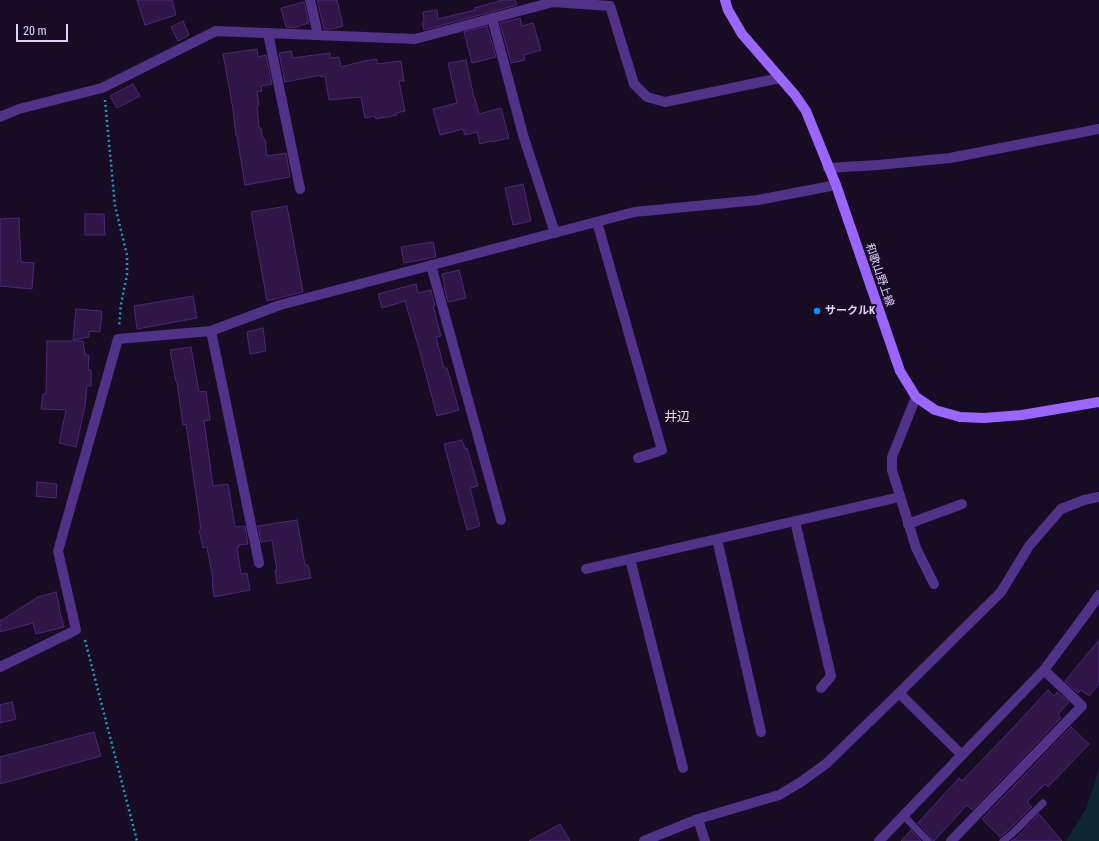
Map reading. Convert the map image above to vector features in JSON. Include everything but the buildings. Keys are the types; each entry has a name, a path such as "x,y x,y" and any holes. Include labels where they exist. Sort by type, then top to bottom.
{"main road":[{"name":"和歌山野上線","path":"725,0 728,10 742,34 795,95 806,111 836,185 900,371 916,397 935,410 960,417 984,418 1022,415 1099,402"}],"street":[{"path":"310,0 318,35"},
{"path":"0,117 19,110 102,88 216,31 415,39 553,2 610,6 634,84 647,97 665,102 780,78"},
{"path":"492,18 523,135 555,233"},
{"path":"268,33 300,189"},
{"path":"828,168 950,158 1099,129"},
{"path":"0,667 76,630 58,551 118,339 211,331 280,305 634,212 758,200 836,185"},
{"path":"597,222 662,450 638,458"},
{"path":"431,265 501,520"},
{"path":"211,331 259,563"},
{"path":"916,397 892,457 892,470 916,548 934,584"},
{"path":"586,568 900,497"},
{"path":"644,841 698,819 779,795 801,782 827,762 1001,592 1029,546 1061,509 1084,500 1099,497"},
{"path":"908,524 962,504"},
{"path":"795,521 831,676 821,688"},
{"path":"717,539 761,732"},
{"path":"630,559 683,768"},
{"path":"879,841 1044,670 1099,595"},
{"path":"951,841 1082,706 1044,670"},
{"path":"899,693 962,755"},
{"path":"698,819 705,841"}],"lane":[{"path":"1003,841 1043,803"},
{"path":"904,816 928,841"}],"path":[{"path":"102,88 105,102 115,206 127,255 127,275 121,304 118,339"},
{"path":"76,630 84,636 137,841"}],"shaded area":[{"path":"1099,769 1099,841 1066,841 1086,809"}],"place":[{"name":"サークルK","path":"817,311"}],"district":[{"name":"井辺","path":"677,418"}]}
